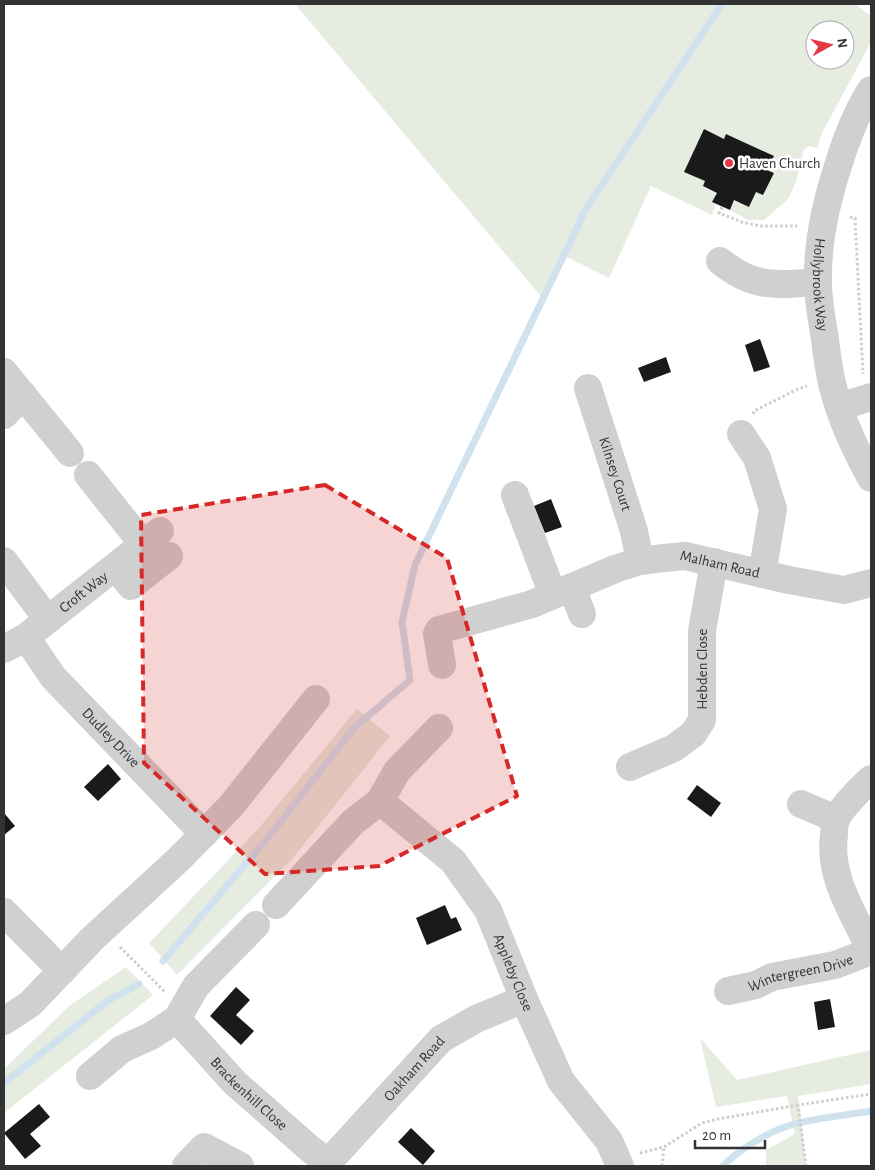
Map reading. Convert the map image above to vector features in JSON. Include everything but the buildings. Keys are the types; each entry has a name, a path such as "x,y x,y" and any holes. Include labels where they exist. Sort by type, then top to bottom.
{"street":[{"name":"Hollybrook Way","path":"871,90 853,124 843,149 825,219 818,282 821,316 832,380 858,401 861,460 871,478"},
{"path":"720,261 730,270 753,281 775,285 818,282"},
{"path":"4,372 70,452"},
{"name":"Kilnsey Court","path":"588,388 634,531 640,561"},
{"path":"4,415 23,395"},
{"path":"741,434 757,458 773,508 762,574"},
{"name":"Croft Way","path":"15,643 48,620 123,576 157,544 88,474"},
{"path":"514,495 552,595 582,614"},
{"name":"Malham Road","path":"442,665 437,634 439,630 552,595 640,561 685,556 762,574 844,590 871,583"},
{"path":"4,561 48,620"},
{"name":"Hebden Close","path":"630,767 674,748 693,734 702,720 702,631 714,562"},
{"name":"Dudley Drive","path":"15,643 53,677 204,834"},
{"path":"4,1020 30,1004 92,939 204,834 231,806 316,699"},
{"path":"276,905 353,822 380,801 397,771 439,728"},
{"path":"871,779 836,819 832,847 842,894 871,951"},
{"name":"Appleby Close","path":"380,801 453,861 488,910 524,1000 561,1081 609,1141 619,1163"},
{"path":"801,804 836,819"},
{"path":"4,912 62,971"},
{"path":"90,1076 122,1049 152,1036 186,1005 256,925"},
{"name":"Wintergreen Drive","path":"728,991 756,985 780,975 834,965 871,951"},
{"name":"Oakham Road","path":"326,1164 441,1039 476,1019 524,1000"},
{"name":"Brackenhill Close","path":"186,1005 235,1084 326,1164"},
{"path":"186,1166 204,1147 240,1166"}],"path":[{"path":"722,207 719,213 742,222 760,226 825,219 855,218 858,401"},
{"path":"741,434 754,411 798,388 832,380"},
{"path":"119,947 186,1005"},
{"path":"619,1163 664,1146 702,1123 798,1105 871,1094"},
{"path":"798,1105 806,1166"},
{"path":"662,1166 664,1146"}],"highlighted area":[{"path":"325,485 447,558 517,796 379,866 265,874 144,763 141,515"}],"shaded area":[{"path":"295,4 855,4 871,16 871,42 822,133 817,148 809,146 804,149 796,182 788,199 764,220 748,220 730,210 734,200 749,207 756,192 763,195 774,173 767,170 774,156 727,134 724,139 704,129 684,172 705,181 703,186 717,193 713,202 716,204 712,215 651,186 609,278 567,257 545,301"},
{"path":"357,709 390,736 293,858 177,975 149,943 258,829"},
{"path":"126,967 153,995 4,1113 4,1069 69,1006"},
{"path":"700,1038 737,1080 871,1050 871,1084 798,1096 806,1166 766,1166 766,1150 795,1134 787,1096 716,1107"}],"waterway":[{"path":"163,961 271,834 354,728 410,680 402,622 415,565 587,207 722,4"},
{"path":"4,1083 106,1002 139,984"},
{"path":"723,1166 764,1136 791,1125 810,1120 871,1111"}],"place":[{"name":"Haven Church","path":"729,163"}]}
